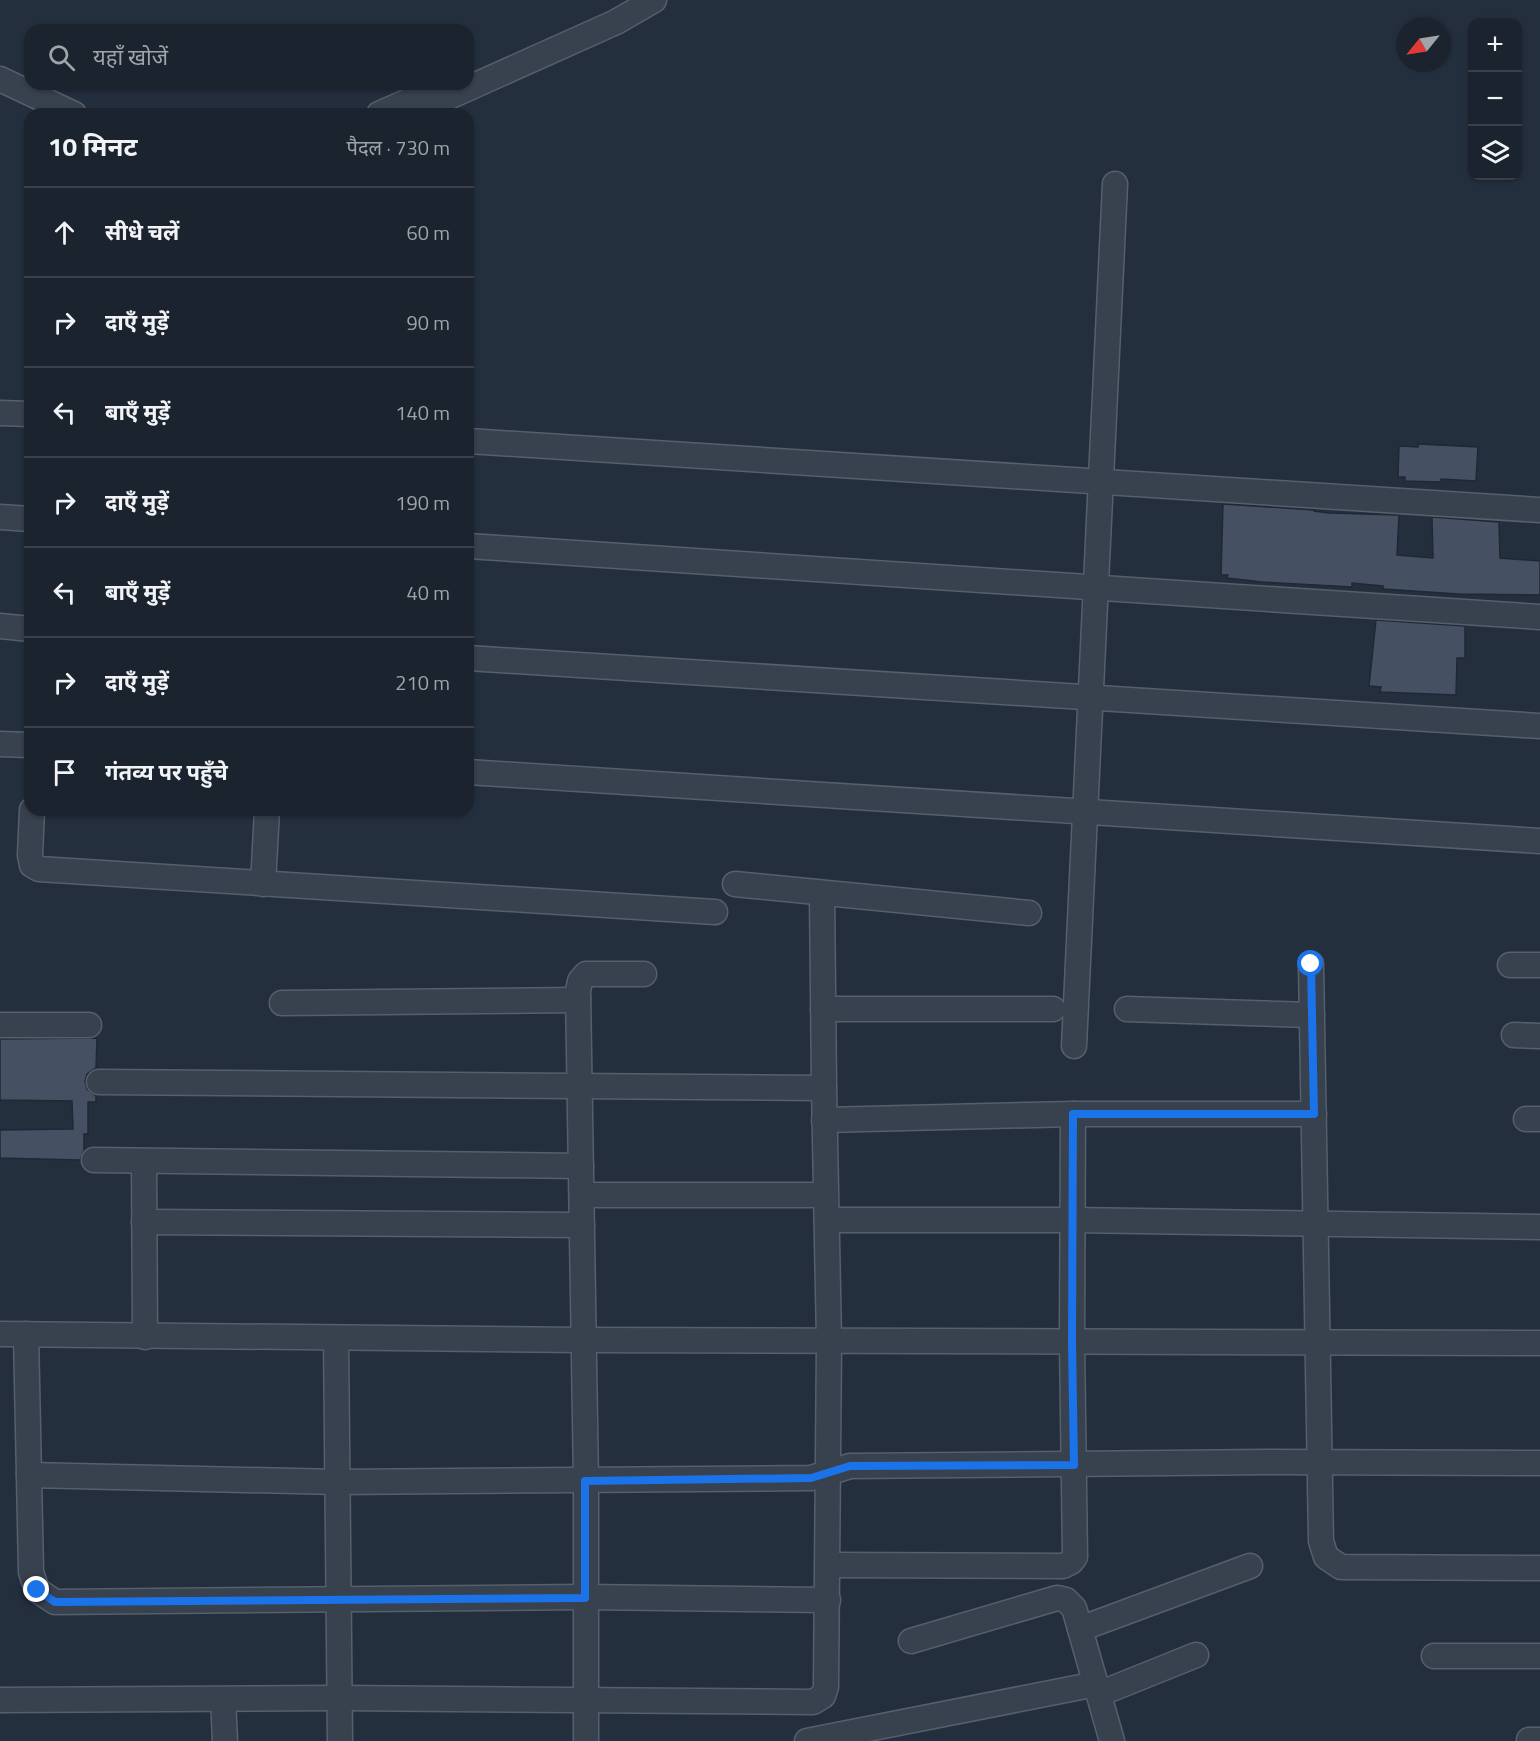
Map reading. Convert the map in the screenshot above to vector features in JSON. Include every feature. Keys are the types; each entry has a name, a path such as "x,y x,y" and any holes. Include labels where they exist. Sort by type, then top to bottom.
{"street":[{"path":"474,70 585,22 627,0"},
{"path":"474,86 616,22 654,0"},
{"path":"0,80 61,108"},
{"path":"392,108 432,90"},
{"path":"424,108 464,90"},
{"path":"1074,1046 1115,184"},
{"path":"0,412 24,414"},
{"path":"474,441 1540,510"},
{"path":"0,517 24,519"},
{"path":"474,546 1540,617"},
{"path":"0,626 24,628"},
{"path":"474,658 1540,726"},
{"path":"0,744 24,745"},
{"path":"474,772 1540,841"},
{"path":"32,816 30,855 32,865 39,869 715,912"},
{"path":"263,884 267,816"},
{"path":"735,884 1029,913"},
{"path":"0,1700 339,1698 813,1702 823,1696 826,1687 828,1600 829,1341 822,893"},
{"path":"1311,964 1321,1541 1326,1557 1341,1567 1540,1568"},
{"path":"1510,965 1540,965"},
{"path":"586,1741 584,1340 578,1000 580,981 586,974 644,974"},
{"path":"282,1003 578,1000"},
{"path":"823,1009 1053,1009"},
{"path":"1127,1009 1312,1015"},
{"path":"0,1025 89,1025"},
{"path":"1514,1035 1540,1036"},
{"path":"99,1082 580,1084 824,1088"},
{"path":"824,1119 1073,1114 1314,1114"},
{"path":"828,1565 1063,1566 1075,1557 1072,1342 1073,1114"},
{"path":"94,1160 581,1166"},
{"path":"144,1161 145,1336"},
{"path":"582,1195 825,1195"},
{"path":"827,1220 1073,1220 1540,1227"},
{"path":"144,1222 582,1224"},
{"path":"0,1334 584,1340 1540,1343"},
{"path":"26,1334 31,1572 37,1590 55,1602 585,1598 828,1600"},
{"path":"336,1338 339,1741"},
{"path":"29,1475 338,1482 585,1481 811,1478 850,1466 1320,1462 1540,1463"},
{"path":"1080,1629 1250,1566"},
{"path":"911,1641 1057,1598 1066,1600 1074,1608 1112,1741"},
{"path":"807,1741 1097,1689 1196,1655"},
{"path":"1434,1656 1540,1656"},
{"path":"223,1699 225,1741"}],"building":[{"path":"1418,444 1478,447 1476,481 1441,479 1441,482 1405,481 1405,477 1398,477 1399,446 1418,447"},
{"path":"1223,504 1329,513 1399,515 1397,555 1433,558 1432,517 1499,522 1500,558 1540,561 1540,595 1458,594 1383,589 1383,586 1352,583 1352,587 1227,578 1228,575 1221,575"},
{"path":"1376,620 1465,626 1465,658 1457,658 1456,695 1380,692 1381,687 1369,686"},
{"path":"97,1038 96,1068 87,1074 85,1081 87,1089 96,1096 96,1102 88,1102 88,1134 84,1134 84,1150 80,1160 0,1158 0,1130 73,1129 72,1101 0,1100 0,1039"}],"route":[{"path":"37,1590 55,1602 585,1598 585,1481 811,1478 850,1466 1074,1465 1073,1114 1314,1114 1311,964"}]}
